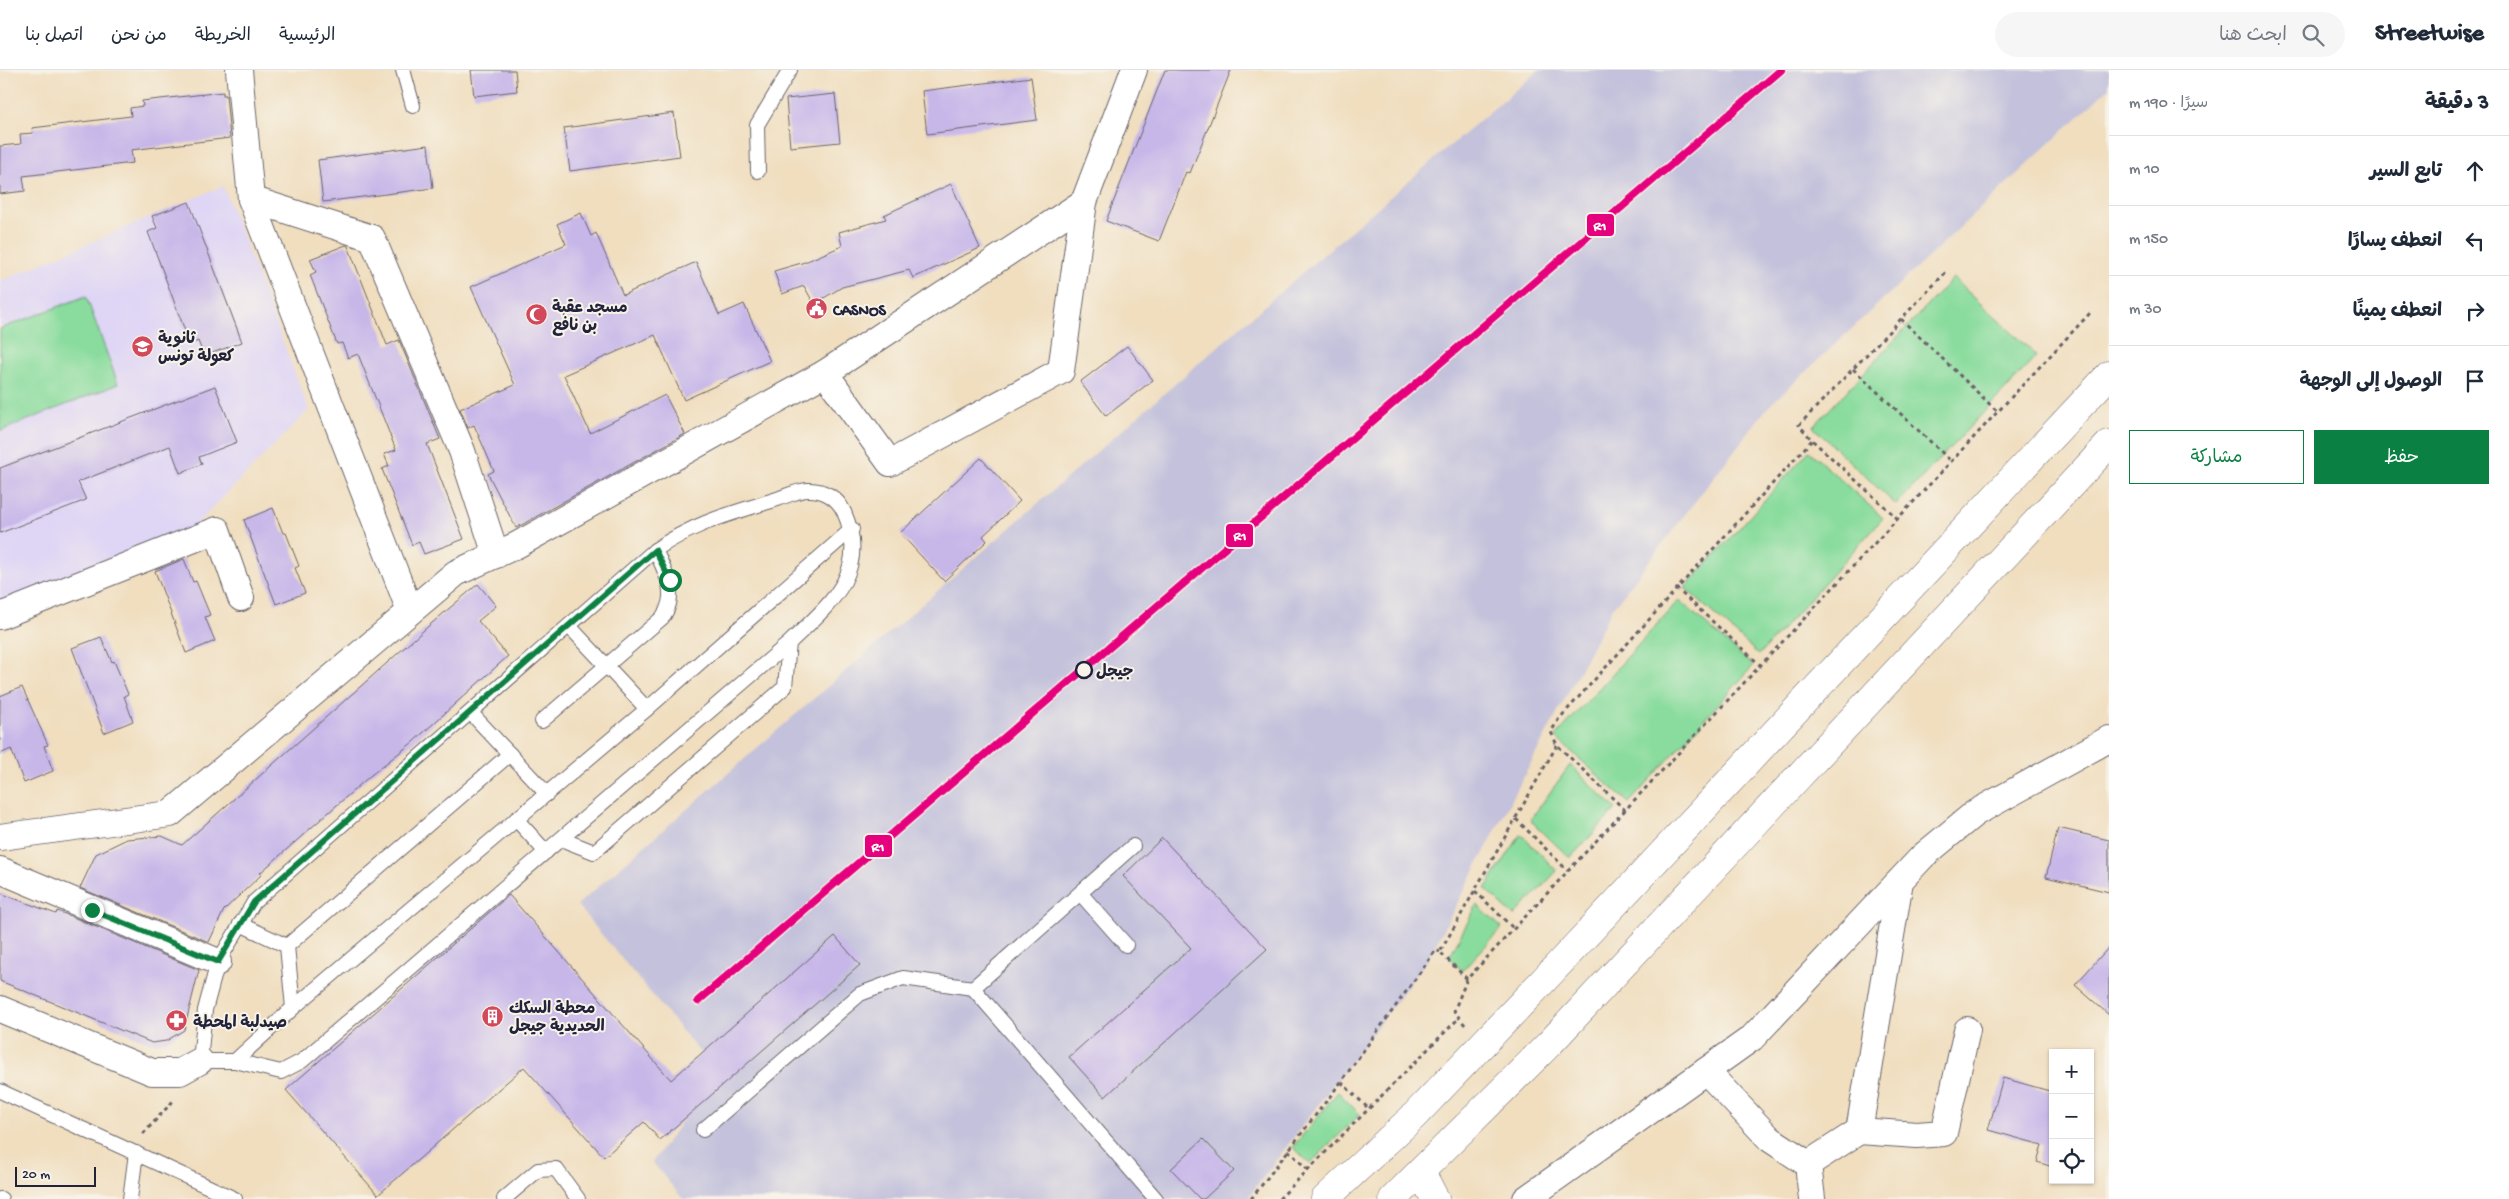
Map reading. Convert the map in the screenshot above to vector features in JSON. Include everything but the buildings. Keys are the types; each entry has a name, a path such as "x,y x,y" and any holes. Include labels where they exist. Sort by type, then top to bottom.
{"highway":[{"path":"1325,1199 1393,1137 1542,982 2109,375"},
{"path":"1393,1199 1550,1043 2109,444"},
{"path":"1421,1172 1435,1199"}],"street":[{"path":"240,70 251,199 410,611"},
{"path":"825,373 890,463 1061,371 1084,202 1134,70"},
{"path":"251,199 372,238 462,451 496,555"},
{"path":"0,837 170,814 456,573 496,555 825,373 1084,202"},
{"path":"0,616 218,530 241,598"},
{"path":"1526,1199 1752,1038 1923,856 1975,813 2109,739"},
{"path":"0,870 218,962"},
{"path":"1859,1130 1900,880"},
{"path":"0,1009 152,1072 180,1072 200,1061"},
{"path":"1808,1164 1859,1130 1917,1136 1944,1132 1967,1030"},
{"path":"1706,1070 1770,1139 1808,1164"},
{"path":"1808,1164 1812,1199"}],"lane":[{"path":"403,70 413,106"},
{"path":"758,171 757,125 790,70"},
{"path":"807,490 828,493 841,505 852,529 851,563 846,582 830,605 789,643 302,1061 281,1072 235,1061 200,1061 205,1010 218,962 254,902 655,550 681,532 705,522 807,490"},
{"path":"235,1061 293,1008 647,709 852,529"},
{"path":"542,721 662,618 670,605 670,580 655,550"},
{"path":"569,626 647,709"},
{"path":"561,839 594,852 785,687 789,643"},
{"path":"471,713 547,794"},
{"path":"287,946 510,754"},
{"path":"516,819 546,852"},
{"path":"973,988 1133,846"},
{"path":"1080,893 1126,945"},
{"path":"240,924 287,946"},
{"path":"287,946 293,1008"},
{"path":"703,1130 860,994 903,978 973,988 1152,1198"},
{"path":"0,1091 235,1199"},
{"path":"130,1199 136,1153"},
{"path":"504,1199 538,1170 556,1169 578,1199"}],"path":[{"path":"1898,519 1812,440 1799,425 1948,270"},
{"path":"1279,1199 1458,1019 1454,1011 1467,979 1760,665 1999,413 2091,312"},
{"path":"1902,319 1999,413"},
{"path":"1853,369 1952,462"},
{"path":"1625,810 1557,745 1551,732 1558,720 1812,440"},
{"path":"1676,588 1760,665"},
{"path":"1440,952 1557,745"},
{"path":"1516,820 1568,871"},
{"path":"1475,891 1514,929"},
{"path":"1251,1199 1341,1082 1436,950 1467,979"},
{"path":"1341,1082 1368,1109"},
{"path":"144,1132 174,1099"},
{"path":"1288,1150 1308,1170"}],"shaded area":[{"path":"1539,70 2109,70 2109,88 1768,407 1612,609 1428,959 1247,1199 683,1199 652,1162 718,1074 577,905 1362,221"},
{"name":"ثانوية كعولة تونس","path":"223,186 309,410 192,529 0,602 0,281"}],"green space":[{"path":"1953,278 2037,356 1896,505 1813,427"},
{"path":"86,296 118,384 0,431 0,329"},
{"path":"1809,451 1883,518 1759,655 1685,588"},
{"path":"1679,600 1753,666 1629,803 1555,737"},
{"path":"1570,765 1616,809 1570,858 1530,820"},
{"path":"1521,834 1557,871 1514,916 1485,889"},
{"path":"1477,905 1502,928 1462,971 1449,957"},
{"path":"1338,1092 1360,1114 1310,1164 1293,1147"}],"transit line":[{"name":"R1","path":"698,1001 1781,70"}],"place":[{"name":"CASNOS","path":"817,309"},
{"name":"مسجد عقبة بن نافع","path":"536,315"},
{"name":"ثانوية كعولة تونس","path":"142,346"},
{"name":"جيجل","path":"1084,670"},
{"name":"محطة السكك الحديدية جيجل","path":"493,1016"},
{"name":"صيدلبة المحطة","path":"177,1021"}],"route":[{"path":"92,910 218,962 254,902 655,550 670,580"}]}
